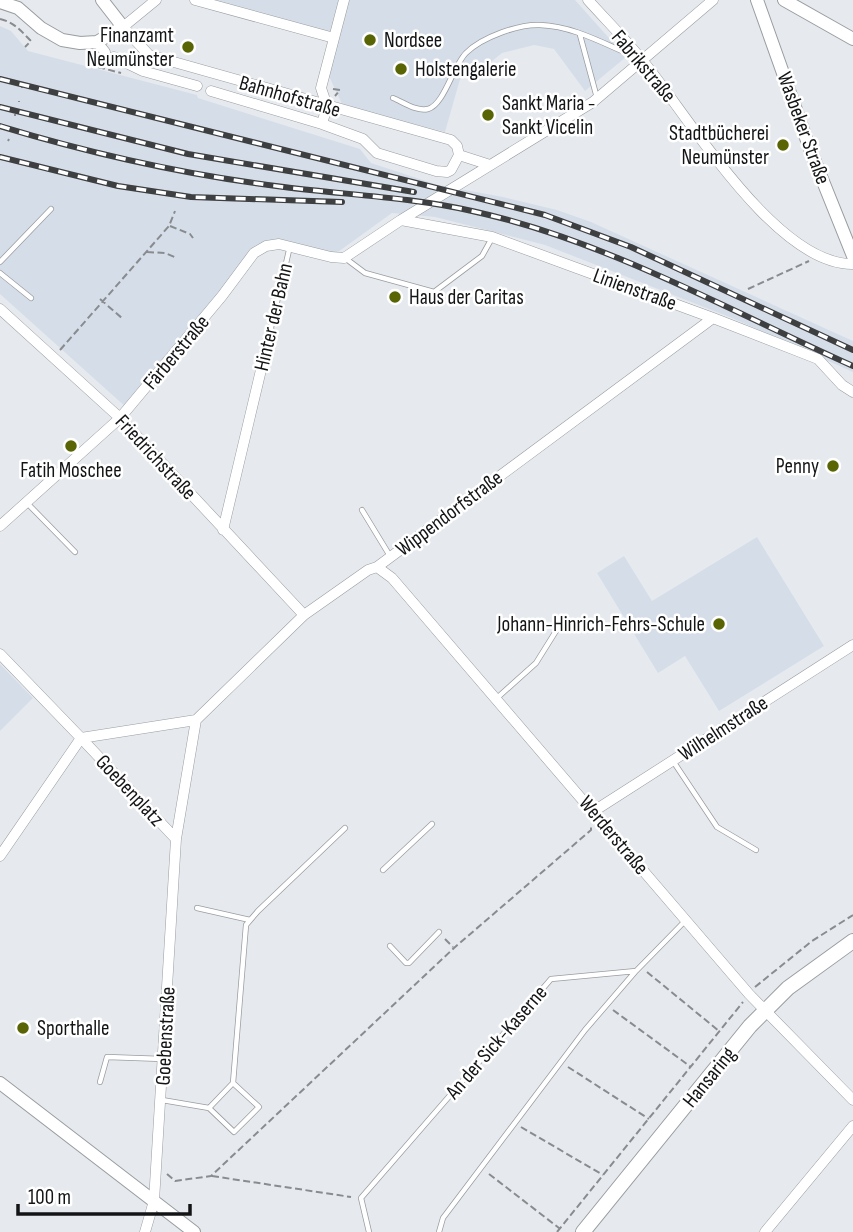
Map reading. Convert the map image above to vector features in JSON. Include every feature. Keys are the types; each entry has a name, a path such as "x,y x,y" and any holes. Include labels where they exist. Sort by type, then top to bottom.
{"main road":[{"name":"Hansaring","path":"583,1232 764,1011 796,982 853,941"}],"street":[{"path":"102,0 122,27"},
{"path":"105,50 122,27 156,0"},
{"path":"195,0 334,38"},
{"path":"322,124 327,106 321,88 344,0"},
{"name":"Fabrikstraße","path":"587,0 642,60 731,176 781,232 819,256 839,264 853,264"},
{"path":"344,258 597,98 713,0"},
{"name":"Wasbeker Straße","path":"757,0 810,149 853,256"},
{"path":"783,0 853,39"},
{"path":"0,1 18,8 53,36 105,50 143,71 197,86"},
{"name":"Bahnhofstraße","path":"122,27 149,55 451,140 457,146 459,155 450,170 436,171 377,153 363,139 322,124 212,91"},
{"name":"Bahnhofstraße","path":"459,155 490,165"},
{"name":"Linienstraße","path":"401,220 492,237 713,318 818,359 842,385 853,392"},
{"name":"Hinter der Bahn","path":"290,245 344,258"},
{"name":"Färberstraße","path":"0,526 120,418 222,296 254,253 266,246 290,245"},
{"name":"Friedrichstraße","path":"0,309 120,418 304,615"},
{"name":"Wippendorfstraße","path":"197,720 304,615 368,570 377,567 713,318"},
{"name":"Hinter der Bahn","path":"223,530 270,332"},
{"name":"Werderstraße","path":"377,567 392,578 497,698 764,1011 853,1100"},
{"name":"Wilhelmstraße","path":"594,811 853,645"},
{"path":"0,654 81,738 0,856"},
{"name":"Goebenplatz","path":"81,738 197,720 176,839"},
{"name":"Goebenplatz","path":"81,738 176,839"},
{"name":"Goebenstraße","path":"145,1232 154,1201 176,839"},
{"path":"0,1083 194,1232"},
{"path":"765,1232 853,1126"}],"lane":[{"path":"393,98 420,109 430,109 439,101 467,52 507,30 523,26 563,27 642,60"},
{"path":"580,34 597,98"},
{"path":"0,262 51,209"},
{"path":"344,258 365,273 434,292 482,256 492,237"},
{"name":"Hinter der Bahn","path":"270,332 290,245"},
{"path":"0,273 31,298"},
{"path":"27,502 75,552"},
{"path":"362,510 390,557"},
{"path":"497,698 536,663 561,623"},
{"path":"673,760 717,827 757,850"},
{"path":"383,870 432,824"},
{"path":"209,1108 233,1083 245,938 250,920 345,828"},
{"path":"197,908 250,920"},
{"path":"439,1232 443,1218 606,1005 686,920"},
{"path":"390,946 406,963 410,963 440,933"},
{"name":"An der Sick-Kaserne","path":"361,1198 551,979 638,969"},
{"path":"100,1082 107,1057 164,1059"},
{"path":"161,1100 209,1108 234,1132 259,1107 233,1083"},
{"path":"361,1198 369,1232"}],"path":[{"path":"0,19 20,29 31,41 25,47"},
{"path":"54,357 101,300 169,226 175,211"},
{"path":"169,226 190,234 193,238"},
{"path":"146,252 166,253 177,258"},
{"path":"748,289 819,256"},
{"path":"133,260 136,263"},
{"path":"101,300 123,319"},
{"path":"211,1176 454,948 591,830 594,811"},
{"path":"481,1168 559,1231 758,984 812,941 853,915"},
{"path":"440,933 454,948"},
{"path":"638,969 720,1031"},
{"path":"606,1005 691,1068"},
{"path":"561,1062 650,1120"},
{"path":"515,1123 604,1176"},
{"path":"156,1164 175,1181 211,1176 237,1182 361,1198"}],"shaded area":[{"name":"Holstengalerie","path":"195,0 575,0 626,57 585,91 554,49 534,45 502,53 471,78 461,76 445,132 343,106 326,70 334,39"},
{"path":"0,26 11,31 28,51 197,95 198,98 360,149 371,163 438,185 557,210 591,222 853,341 853,372 732,318 545,245 435,217 392,213 331,257 266,246 128,409 0,294"},
{"name":"Johann-Hinrich-Fehrs-Schule","path":"757,537 824,646 719,711 685,656 658,673 597,573 624,556 652,601"},
{"path":"0,664 33,698 0,731"}],"railway":[{"path":"0,79 545,215 631,247 853,350"},
{"path":"0,107 188,154 414,192"},
{"path":"0,126 70,146 176,170 284,187 425,202 522,224 619,258 853,366"},
{"path":"0,157 118,186 191,197 342,202"}],"place":[{"name":"Nordsee","path":"370,40"},
{"name":"Finanzamt Neumünster","path":"188,47"},
{"name":"Holstengalerie","path":"401,69"},
{"name":"Sankt Maria - Sankt Vicelin","path":"488,115"},
{"name":"Stadtbücherei Neumünster","path":"783,145"},
{"name":"Haus der Caritas","path":"395,297"},
{"name":"Fatih Moschee","path":"71,446"},
{"name":"Penny","path":"833,466"},
{"name":"Johann-Hinrich-Fehrs-Schule","path":"719,624"},
{"name":"Sporthalle","path":"23,1028"}]}
